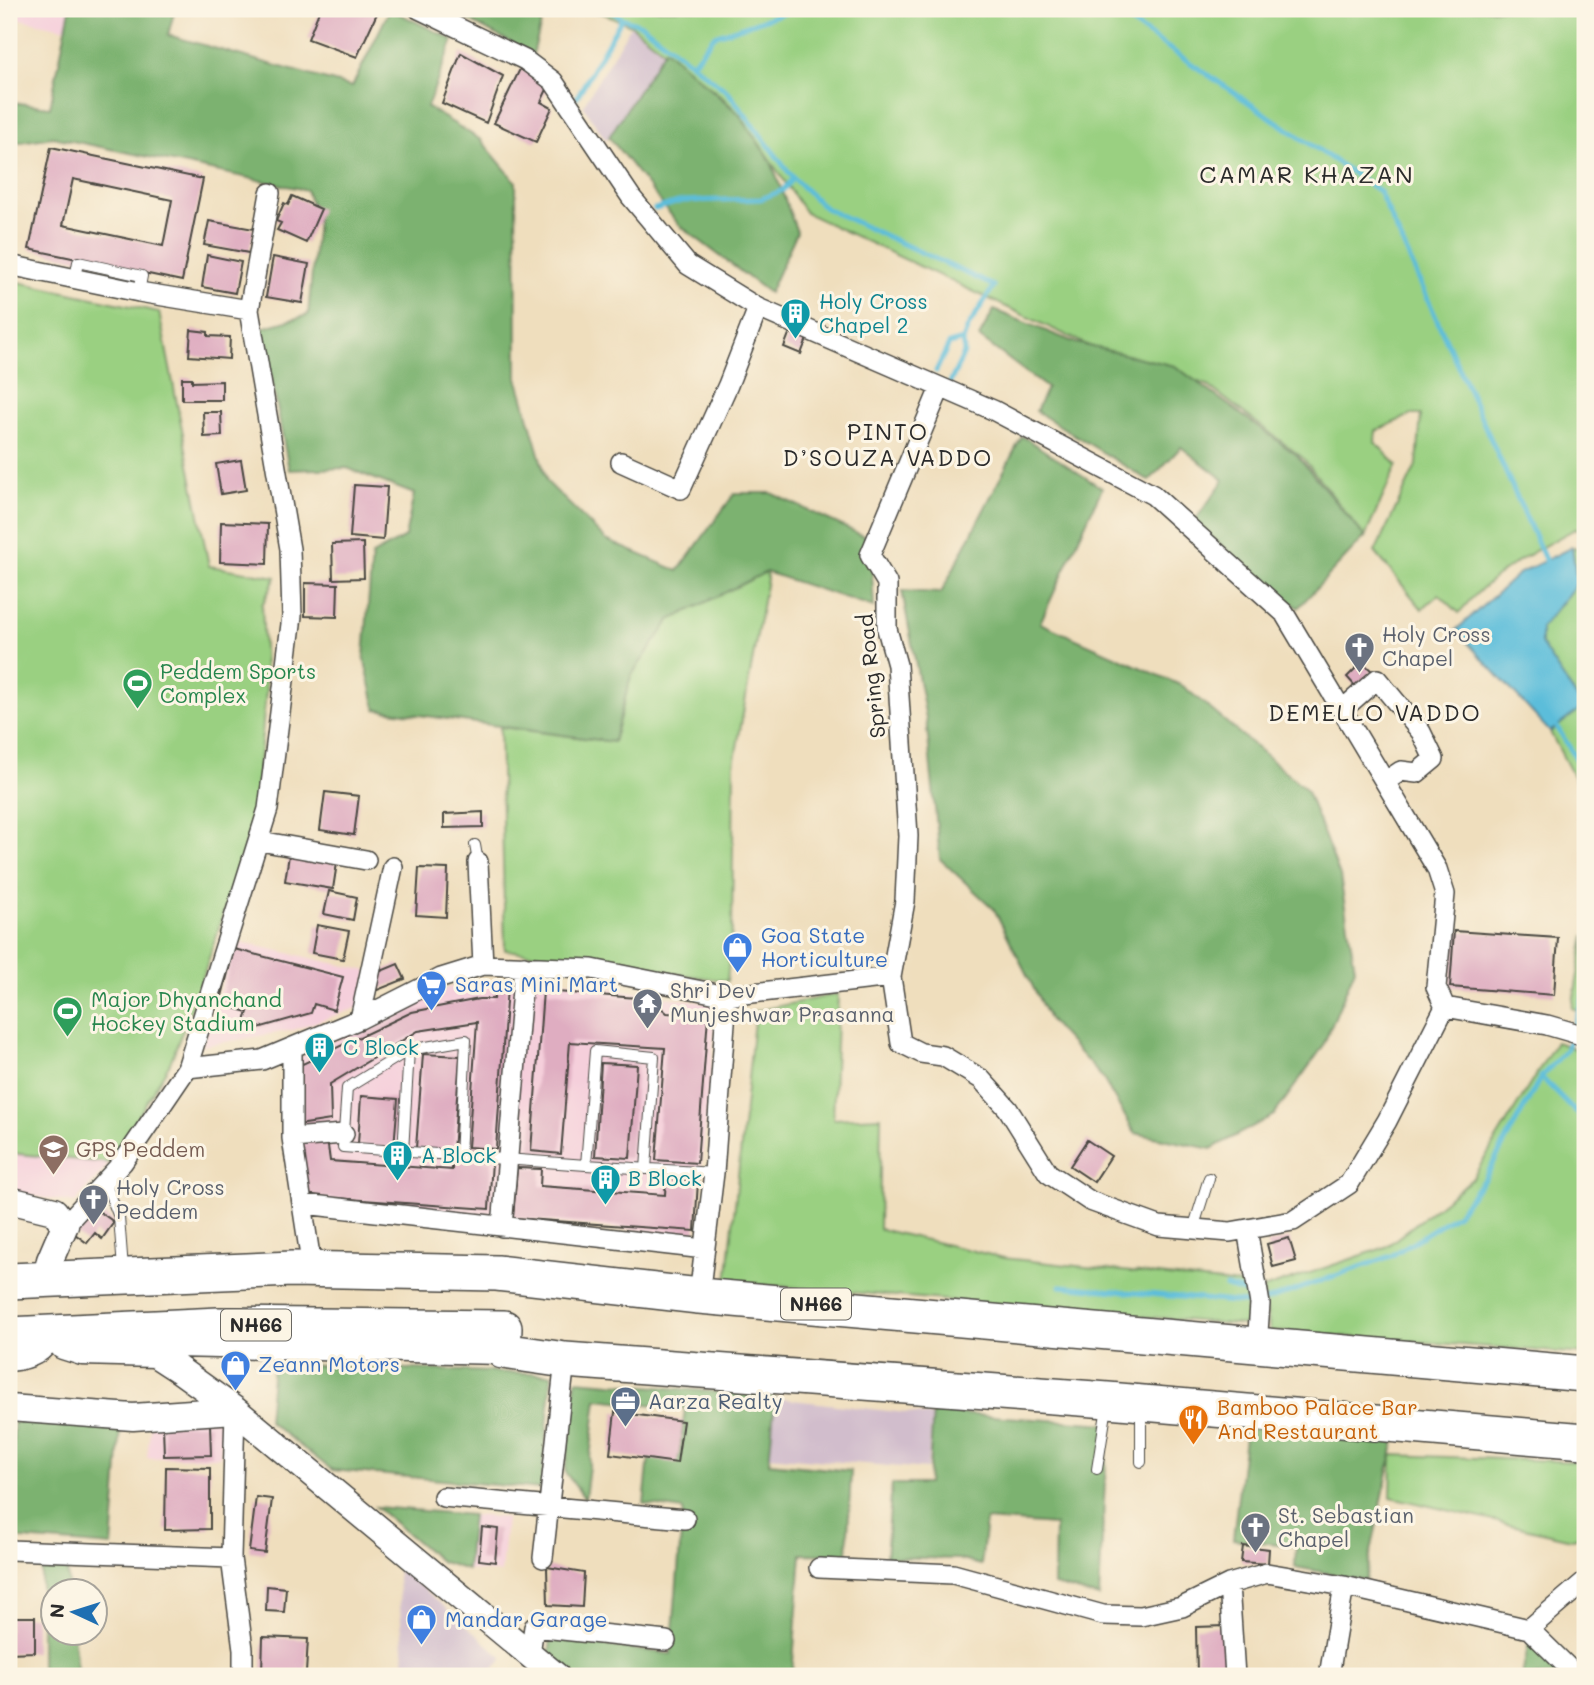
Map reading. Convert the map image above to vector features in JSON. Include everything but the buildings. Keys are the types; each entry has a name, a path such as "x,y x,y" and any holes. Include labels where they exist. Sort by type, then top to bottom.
{"highway":[{"name":"NH66","path":"9,1296 46,1278 123,1274 312,1269 497,1273 699,1296 1585,1374"},
{"path":"9,1281 46,1278 52,1331"},
{"name":"NH66","path":"9,1335 219,1325 504,1328 503,1352"},
{"path":"503,1352 565,1360 1124,1402 1585,1441"}],"street":[{"path":"419,9 525,61 553,81 631,197 688,265 758,308 993,410 1153,495 1284,613 1437,869 1445,894 1436,987 1445,1007"},
{"path":"46,1278 50,1260 65,1225 123,1162 187,1068 268,809 292,615 290,549 249,310 270,193"},
{"path":"9,264 139,292 249,310"},
{"path":"621,462 681,489 728,385 758,308"},
{"name":"Spring Road","path":"891,977 905,901 908,836 897,665 887,629 887,583 870,555 937,386"},
{"path":"1343,709 1377,678 1421,732 1434,759 1417,773 1401,771 1386,780"},
{"path":"260,841 366,860"},
{"path":"477,853 483,965"},
{"path":"360,1020 393,867"},
{"path":"187,1068 262,1060 360,1020 441,978 483,965 592,969 727,996 891,977 901,1043 922,1053 943,1056 981,1079 1008,1109 1048,1173 1090,1201 1159,1226 1230,1232 1293,1221 1349,1184 1387,1121 1445,1007"},
{"path":"502,1227 524,966"},
{"path":"699,1296 714,1172 727,996"},
{"path":"1445,1007 1579,1034"},
{"path":"292,1049 292,1138 312,1269"},
{"path":"292,1138 344,1133"},
{"path":"9,1200 54,1211 65,1225"},
{"path":"304,1204 705,1249"},
{"path":"1247,1229 1260,1304 1257,1346"},
{"path":"9,1358 25,1356 44,1346 52,1331 63,1346 82,1352 155,1354 174,1344 503,1352"},
{"path":"155,1354 235,1410 556,1676"},
{"path":"543,1558 565,1360"},
{"path":"9,1408 133,1417 235,1410"},
{"path":"235,1410 231,1558 243,1649 243,1676"},
{"path":"443,1497 685,1519"},
{"path":"9,1550 231,1558"},
{"path":"819,1568 953,1574 1103,1615 1141,1616 1182,1607 1229,1584 1267,1573 1344,1586 1529,1629 1577,1676"},
{"path":"1529,1629 1585,1581"},
{"path":"1229,1584 1235,1676"},
{"path":"1329,1676 1344,1586"},
{"path":"530,1653 534,1627 666,1641"}],"lane":[{"path":"460,1156 466,1040 409,1050 347,1088 343,1147 403,1152 586,1165 714,1172"},
{"path":"403,1152 409,1050"},
{"path":"586,1165 595,1052 654,1057 646,1169"},
{"path":"1193,1229 1209,1178"},
{"path":"105,1182 119,1217 123,1274"},
{"path":"1124,1402 1141,1462"},
{"path":"1097,1469 1124,1402"}],"shaded area":[{"path":"9,9 71,9 68,29 9,17"},
{"path":"631,25 665,49 606,140 583,106"},
{"path":"235,941 368,971 360,1007 293,1030 202,1046"},
{"path":"548,978 717,1005 695,1236 306,1199 295,1059 455,985"},
{"name":"GPS Peddem","path":"9,1153 110,1163 75,1203 9,1192"},
{"path":"775,1398 932,1416 927,1469 768,1456"},
{"path":"223,1418 220,1457 147,1458 151,1420"},
{"path":"472,1515 506,1518 501,1573 467,1570"},
{"path":"397,1565 503,1658 488,1676 405,1676"}],"green space":[{"path":"70,9 175,9 168,35 352,87 390,9 453,40 427,107 481,140 516,182 517,377 547,482 606,540 678,571 735,493 771,493 870,539 874,607 766,572 670,620 631,676 613,742 376,709 364,657 372,555 405,537 414,494 347,468 289,470 262,328 308,315 317,220 306,190 53,137 14,143 9,164 9,102 50,107"},
{"path":"447,9 545,9 533,54"},
{"path":"570,9 1585,9 1585,530 1575,529 1512,565 1484,587 1459,613 1439,594 1422,609 1375,552 1417,464 1421,415 1410,415 1376,431 1375,442 1397,465 1365,537 1303,458 1207,385 1112,352 1102,352 806,213 739,114 721,96 631,25 602,13"},
{"path":"665,49 739,114 771,162 797,232 769,293 679,225 609,137"},
{"name":"Peddem Sports Complex","path":"9,280 159,312 209,566 276,577 262,605 266,691 254,818 200,986 170,1063 110,1163 9,1153"},
{"path":"994,310 1076,343 1175,366 1297,455 1365,537 1298,608 1193,523 1224,480 1181,447 1149,481 1036,411 1047,388 979,337"},
{"path":"1022,436 1102,488 1040,623 1183,686 1306,789 1340,876 1355,969 1322,1048 1274,1115 1211,1149 1135,1133 1102,1077 1050,1021 994,909 940,859 926,718 902,591 941,593"},
{"path":"1572,547 1585,549 1585,826 1580,789 1550,732 1582,707 1541,644 1540,628 1577,583"},
{"path":"766,571 767,579 734,764 732,929 727,981 505,950 500,727 613,742 631,676 670,620"},
{"path":"1585,935 1585,1013 1572,1008"},
{"path":"838,994 833,1119 881,1117 879,1229 1004,1258 1248,1285 1245,1325 727,1282 755,1011"},
{"path":"1556,1042 1585,1052 1585,1354 1270,1331 1263,1289 1386,1247 1472,1179"},
{"path":"273,1364 552,1374 541,1489 332,1470 268,1421"},
{"path":"576,1380 775,1397 769,1463 851,1471 847,1555 801,1554 792,1676 572,1676 549,1655 551,1639 671,1654 683,1510 644,1504 649,1457 679,1458 685,1408 597,1399 585,1499 565,1472"},
{"path":"933,1412 1108,1424 1099,1597 1054,1585 1055,1525 986,1520 981,1565 958,1559 886,1557 892,1484 928,1484"},
{"path":"14,1422 121,1425 112,1546 9,1538"},
{"path":"1246,1428 1395,1439 1365,1580 1295,1567 1296,1546 1233,1539"},
{"path":"1392,1455 1585,1462 1585,1536 1571,1539 1391,1497"},
{"path":"376,1507 472,1515 467,1570 440,1561"},
{"path":"41,1558 66,1560 68,1576 41,1576"},
{"path":"1529,1641 1570,1676 1522,1676"},
{"path":"41,1646 74,1646 77,1670 108,1676 41,1676"}],"water":[{"path":"1572,547 1577,583 1541,628 1541,644 1583,707 1550,732 1456,630 1518,574"}],"waterway":[{"path":"608,9 622,18 642,25 728,92 793,178 825,208 994,286 968,327 963,340 964,353 949,385"},
{"path":"692,64 714,36 796,9"},
{"path":"1111,9 1379,191 1548,566"},
{"path":"577,97 622,18"},
{"path":"655,209 682,201 761,199 783,190 793,178"},
{"path":"936,371 949,344 963,340"},
{"path":"1554,722 1585,773"},
{"path":"1574,1027 1585,993"},
{"path":"1265,1301 1391,1256 1457,1214 1485,1178 1541,1077 1566,1050 1571,1037"},
{"path":"1541,1077 1585,1121"},
{"path":"1061,1286 1256,1304"},
{"path":"1226,1287 1247,1293 1251,1306"}],"place":[{"name":"Holy Cross Chapel 2","path":"796,341"},
{"name":"Holy Cross Chapel","path":"1359,674"},
{"name":"Peddem Sports Complex","path":"137,711"},
{"name":"Goa State Horticulture","path":"738,975"},
{"name":"Saras Mini Mart","path":"432,1012"},
{"name":"Shri Dev Munjeshwar Prasanna","path":"647,1030"},
{"name":"Major Dhyanchand Hockey Stadium","path":"68,1039"},
{"name":"C Block","path":"320,1075"},
{"name":"GPS Peddem","path":"53,1177"},
{"name":"A Block","path":"398,1183"},
{"name":"B Block","path":"605,1206"},
{"name":"Holy Cross Peddem","path":"93,1227"},
{"name":"Zeann Motors","path":"235,1392"},
{"name":"Aarza Realty","path":"625,1429"},
{"name":"Bamboo Palace Bar And Restaurant","path":"1194,1447"},
{"name":"St. Sebastian Chapel","path":"1255,1555"},
{"name":"Mandar Garage","path":"422,1647"}],"district":[{"name":"CAMAR KHAZAN","path":"1307,175"},
{"name":"PINTO D’SOUZA VADDO","path":"888,445"},
{"name":"DEMELLO VADDO","path":"1375,713"}]}
